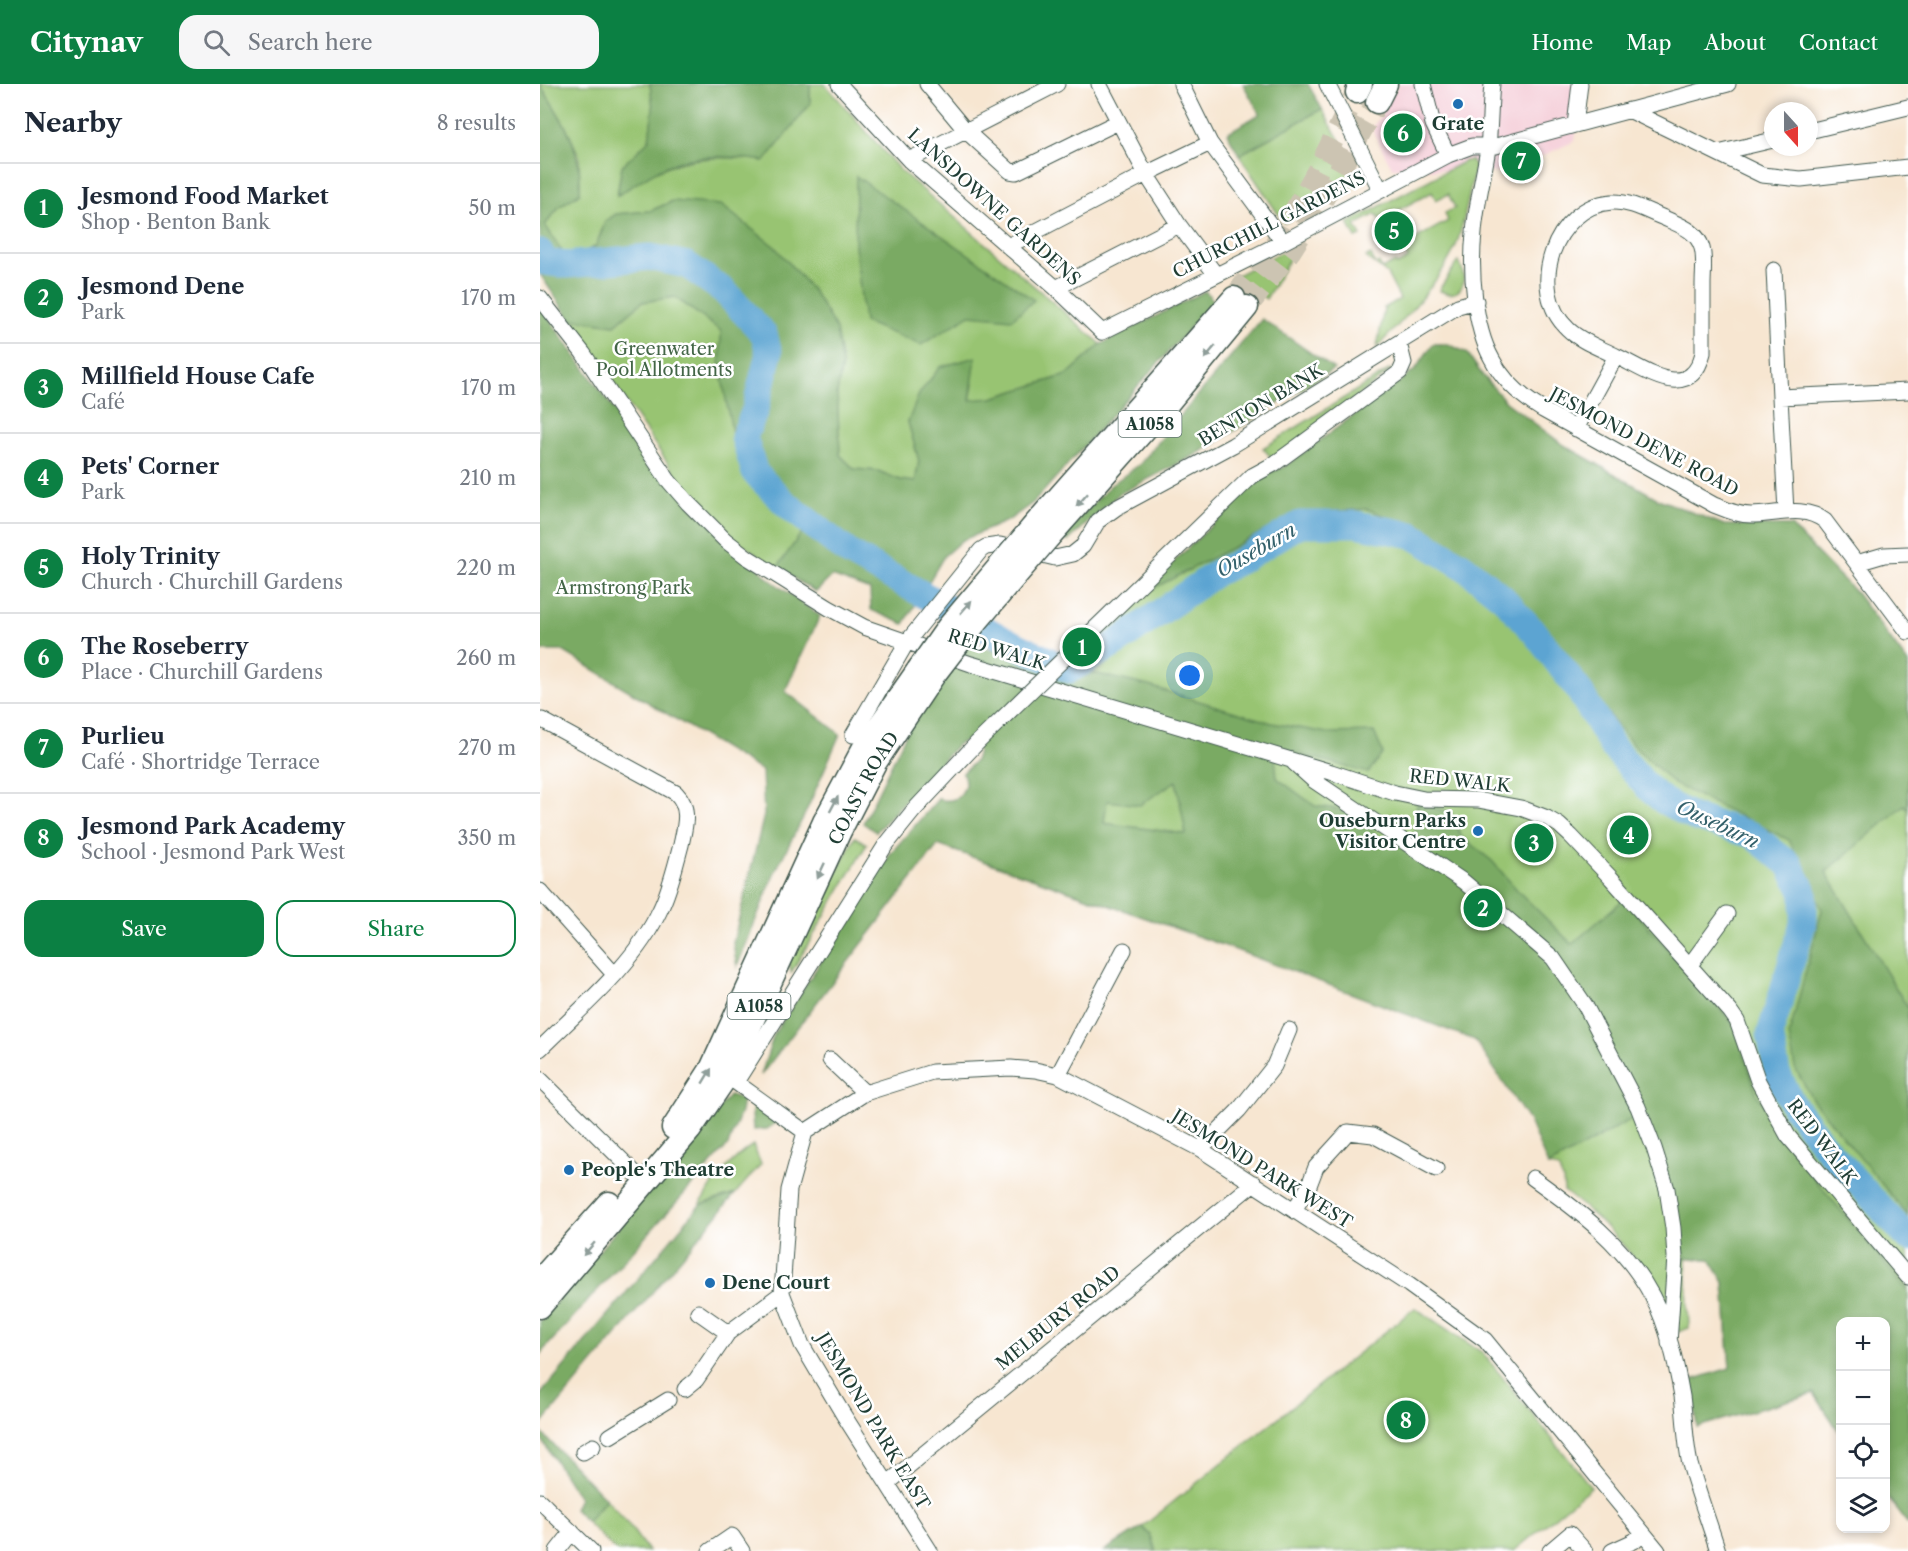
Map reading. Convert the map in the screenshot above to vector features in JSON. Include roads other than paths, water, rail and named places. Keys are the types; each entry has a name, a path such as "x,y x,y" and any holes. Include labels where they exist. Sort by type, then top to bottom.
{"highway":[{"name":"COAST ROAD","path":"543,1270 635,1173 677,1122 711,1069 824,822 863,749 926,672 968,631 1041,531 1164,408 1241,303"},
{"name":"COAST ROAD","path":"540,1306 731,1079 840,831 926,672"}],"street":[{"name":"LANSDOWNE GARDENS","path":"839,84 909,160 1056,288 1102,332"},
{"path":"927,84 966,131 1010,171 1016,172 1118,122"},
{"path":"909,160 1057,84"},
{"path":"1099,84 1146,174 1179,225 1216,275"},
{"path":"1181,84 1210,143 1283,242"},
{"path":"1327,84 1380,189"},
{"path":"1422,84 1433,124 1449,155"},
{"name":"JESMOND DENE ROAD","path":"1492,84 1488,147 1474,233 1473,253 1476,301 1482,332 1489,353 1507,381 1530,402 1714,506 1749,515 1786,512 1810,512 1817,515 1825,521 1908,632"},
{"path":"1575,125 1580,84"},
{"name":"CHURCHILL GARDENS","path":"1102,332 1283,242 1380,189 1449,155 1472,146 1488,147 1728,84"},
{"path":"1818,129 1908,107"},
{"path":"1629,111 1762,175 1801,179 1908,167"},
{"path":"1718,153 1764,142"},
{"path":"1008,246 1210,143"},
{"path":"1612,202 1632,205 1688,229 1699,241 1703,258 1703,353 1700,366 1694,374 1686,380 1670,381 1616,356 1567,328 1555,311 1547,280 1552,255 1569,222 1579,213 1591,207 1612,202"},
{"path":"1056,288 1179,225"},
{"path":"1774,270 1786,512"},
{"name":"RED WALK","path":"540,298 583,353 668,480 688,503 725,540 747,557 864,627 971,664 1290,759 1395,793 1424,799 1479,800 1521,808 1559,825 1713,989 1737,1022 1758,1080 1788,1136 1908,1277"},
{"name":"BENTON BANK","path":"853,735 907,642 976,555 986,547 1000,544 1055,558 1073,554 1083,546 1094,527 1106,514 1239,442 1458,306 1476,301"},
{"path":"805,1132 731,1079 885,846 934,788 977,743 1252,476 1274,464 1400,372 1404,363 1399,343"},
{"path":"1576,429 1616,356"},
{"path":"1780,397 1908,391"},
{"path":"1857,563 1884,555 1908,554"},
{"path":"540,1049 641,944 660,910 674,872 686,821 684,805 676,793 542,720"},
{"path":"1290,759 1313,780 1464,882 1552,957 1564,972 1605,1040 1638,1107 1654,1148 1666,1189 1673,1228 1674,1284 1670,1343"},
{"path":"540,891 614,974"},
{"path":"1690,965 1727,914"},
{"path":"1058,1075 1124,950"},
{"path":"1200,1149 1239,1110 1274,1066 1289,1030"},
{"path":"830,1060 865,1093"},
{"name":"JESMOND PARK WEST","path":"805,1132 865,1093 932,1072 1011,1068 1058,1075 1200,1149 1409,1285 1485,1340 1658,1551"},
{"path":"540,1079 635,1173"},
{"name":"JESMOND PARK EAST","path":"805,1132 789,1190 782,1293 802,1345 928,1550"},
{"path":"1293,1209 1308,1188 1317,1167 1348,1132 1373,1135 1436,1169"},
{"path":"1533,1178 1604,1232 1652,1296 1665,1324 1670,1343 1682,1397 1690,1463 1719,1551"},
{"name":"MELBURY ROAD","path":"888,1483 1254,1183"},
{"path":"685,1389 696,1380 728,1333 782,1293"},
{"path":"698,1312 728,1333"},
{"path":"610,1436 668,1400"},
{"path":"540,1501 591,1551"},
{"path":"557,1551 572,1532"},
{"path":"1612,1551 1634,1541 1643,1533"},
{"path":"1550,1551 1570,1534 1585,1551"},
{"path":"710,1551 732,1536 742,1551"}],"waterway":[{"name":"Ouseburn","path":"540,252 545,262 567,265 650,257 687,265 724,291 764,334 769,353 755,410 744,437 755,473 786,504 849,553 1003,639 1069,670 1115,644 1216,573 1300,524 1356,524 1412,535 1463,566 1503,598 1536,634 1578,689 1612,746 1648,788 1664,801 1693,817 1752,835 1789,864 1804,893 1804,920 1770,1034 1777,1073 1793,1105 1825,1147 1908,1238"}],"tunnel":[{"path":"1234,298 1280,237 1318,170 1357,92"},
{"path":"1247,307 1291,250 1331,186 1377,102"}],"place":[{"name":"Grate","path":"1458,104"},
{"name":"The Roseberry","path":"1403,133"},
{"name":"Purlieu","path":"1521,161"},
{"name":"Holy Trinity","path":"1394,231"},
{"name":"Jesmond Food Market","path":"1082,647"},
{"name":"Ouseburn Parks Visitor Centre","path":"1478,831"},
{"name":"Pets' Corner","path":"1629,835"},
{"name":"Millfield House Cafe","path":"1534,843"},
{"name":"Jesmond Dene","path":"1483,908"},
{"name":"People's Theatre","path":"569,1170"},
{"name":"Dene Court","path":"710,1283"},
{"name":"Jesmond Park Academy","path":"1406,1420"}],"park label":[{"name":"Greenwater Pool Allotments","path":"664,359"},
{"name":"Armstrong Park","path":"623,588"}]}
